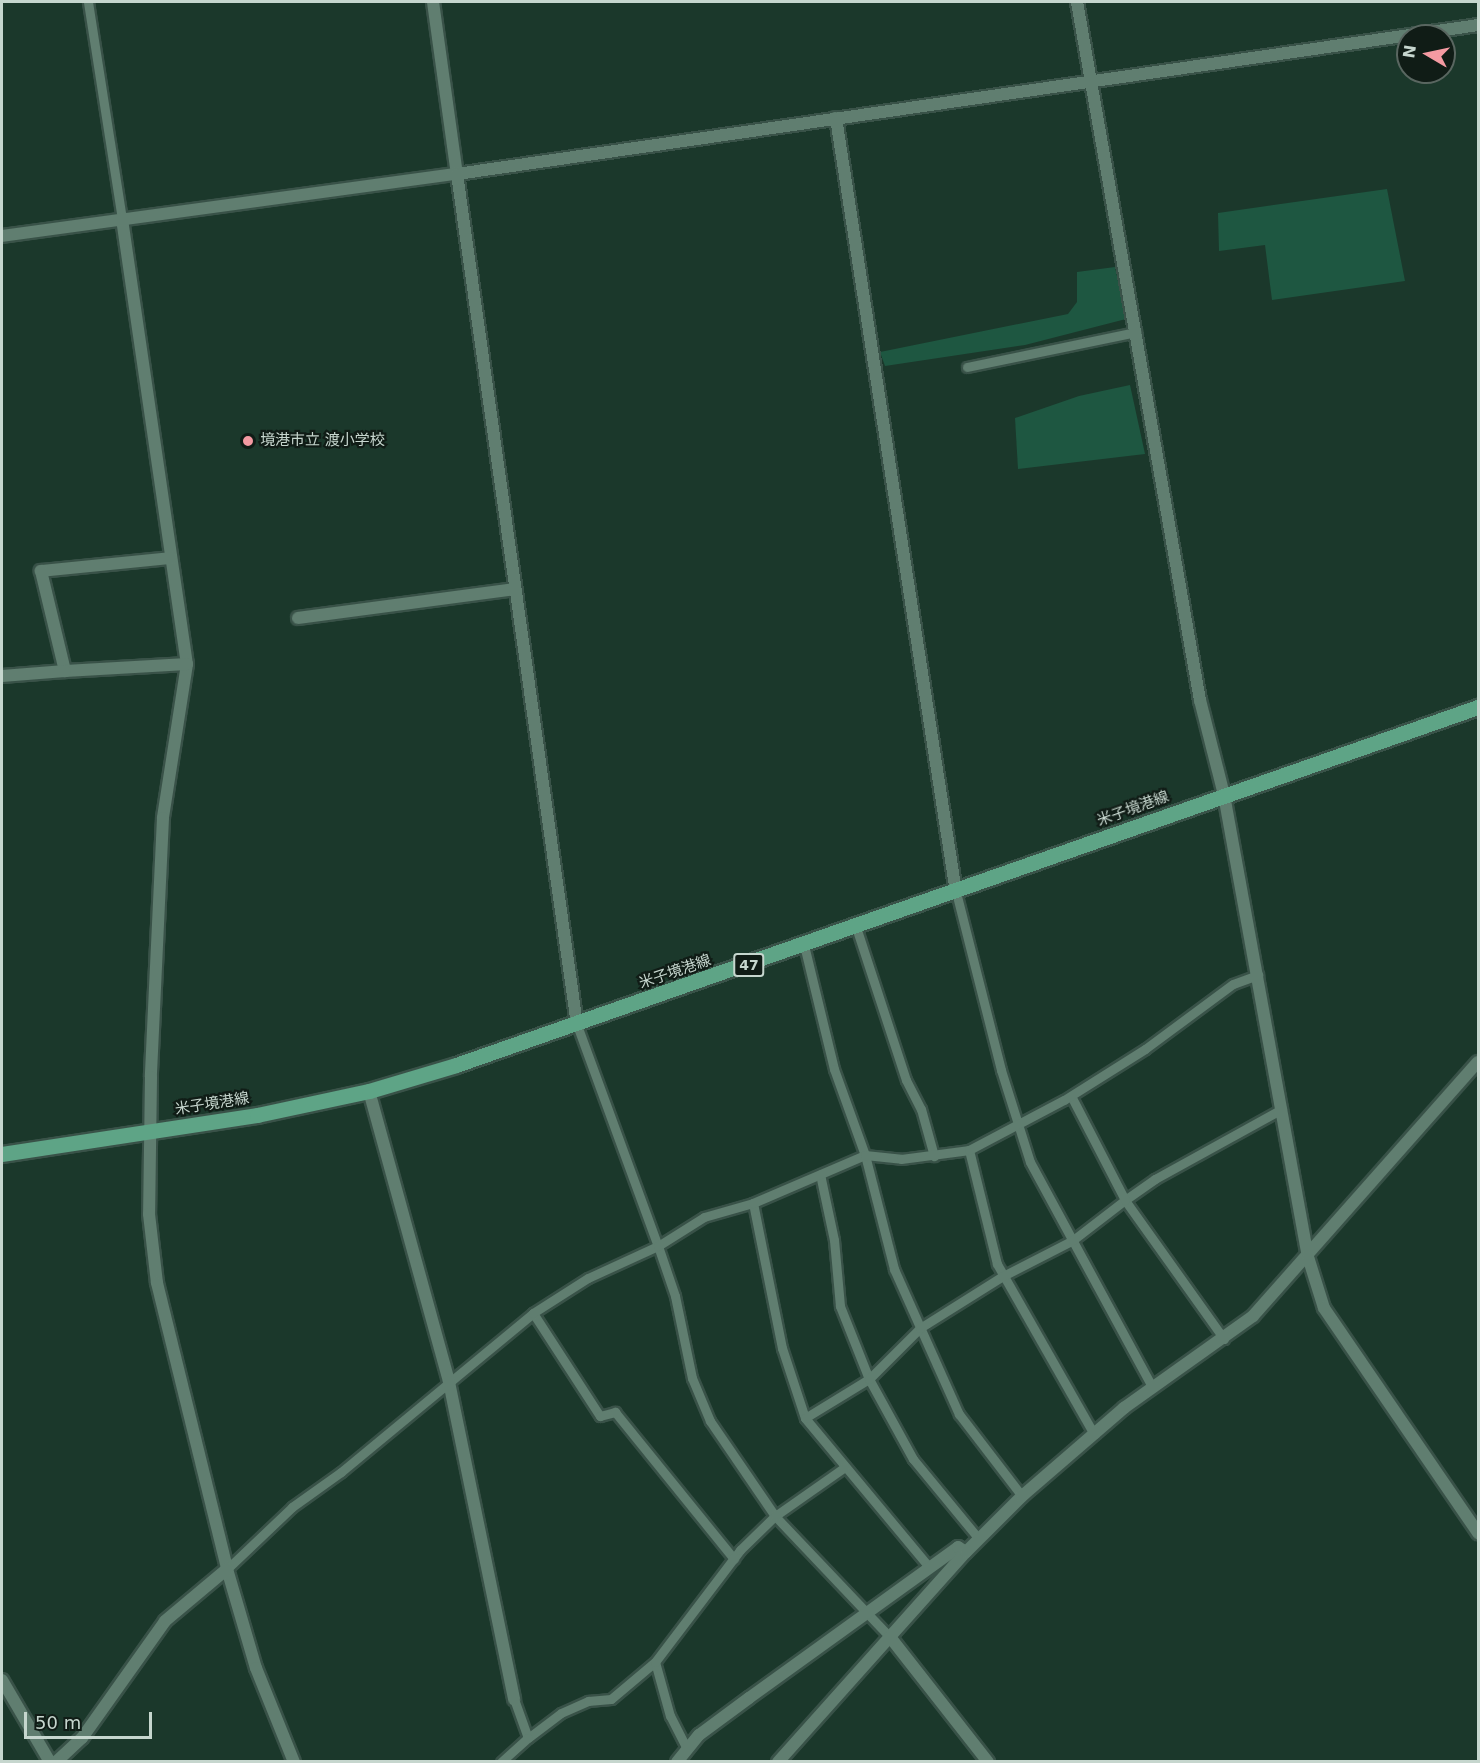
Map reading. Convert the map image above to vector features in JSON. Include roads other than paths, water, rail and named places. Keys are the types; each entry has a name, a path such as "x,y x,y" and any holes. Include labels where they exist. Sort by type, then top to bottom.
{"main road":[{"name":"米子境港線","path":"2,1154 151,1132 369,1091 577,1025 1479,707"}],"street":[{"path":"433,2 577,1025"},
{"path":"1077,2 1200,699 1224,795 1308,1257 1324,1308 1479,1533"},
{"path":"2,236 457,174 1479,25"},
{"path":"836,118 956,892"},
{"path":"122,219 187,664 163,818 149,1214 156,1283 227,1569 256,1668 294,1761"},
{"path":"65,671 41,571 171,558"},
{"path":"298,618 515,589"},
{"path":"2,675 187,664"},
{"path":"777,1761 966,1552 1022,1497 1152,1387 1224,1339 1253,1316 1308,1257 1479,1062"},
{"path":"369,1091 449,1382 514,1699"},
{"path":"677,1761 686,1747 958,1547 966,1552"},
{"path":"56,1761 82,1738 165,1621 227,1569"},
{"path":"890,1637 988,1761"},
{"path":"2,1680 50,1761"}],"lane":[{"path":"88,2 122,219"},
{"path":"967,367 1136,332"},
{"path":"956,892 1017,1125 1030,1162 1152,1387"},
{"path":"856,927 906,1080 921,1109 934,1156"},
{"path":"804,945 834,1068 865,1155 894,1269 959,1414 1022,1497"},
{"path":"227,1569 292,1507 341,1472 532,1313 588,1278 658,1246 704,1217 753,1203 865,1155 934,1156 969,1150 1071,1096 1145,1049 1233,984 1258,975"},
{"path":"577,1025 675,1296 692,1378 710,1420 775,1516 890,1637"},
{"path":"1071,1096 1125,1200 1224,1339"},
{"path":"805,1418 868,1379 920,1328 1003,1276 1073,1240 1155,1179 1282,1109"},
{"path":"969,1150 1003,1276 1094,1434"},
{"path":"820,1174 834,1240 840,1306 868,1379 913,1460 979,1539"},
{"path":"753,1203 782,1348 805,1418 930,1568"},
{"path":"532,1313 600,1416 615,1412 734,1559"},
{"path":"501,1761 561,1713 588,1701 611,1699 655,1662 734,1559 775,1516 845,1467"},
{"path":"655,1662 670,1716 686,1747"},
{"path":"514,1699 528,1738"}],"place":[{"name":"境港市立 渡小学校","path":"248,441"}]}
